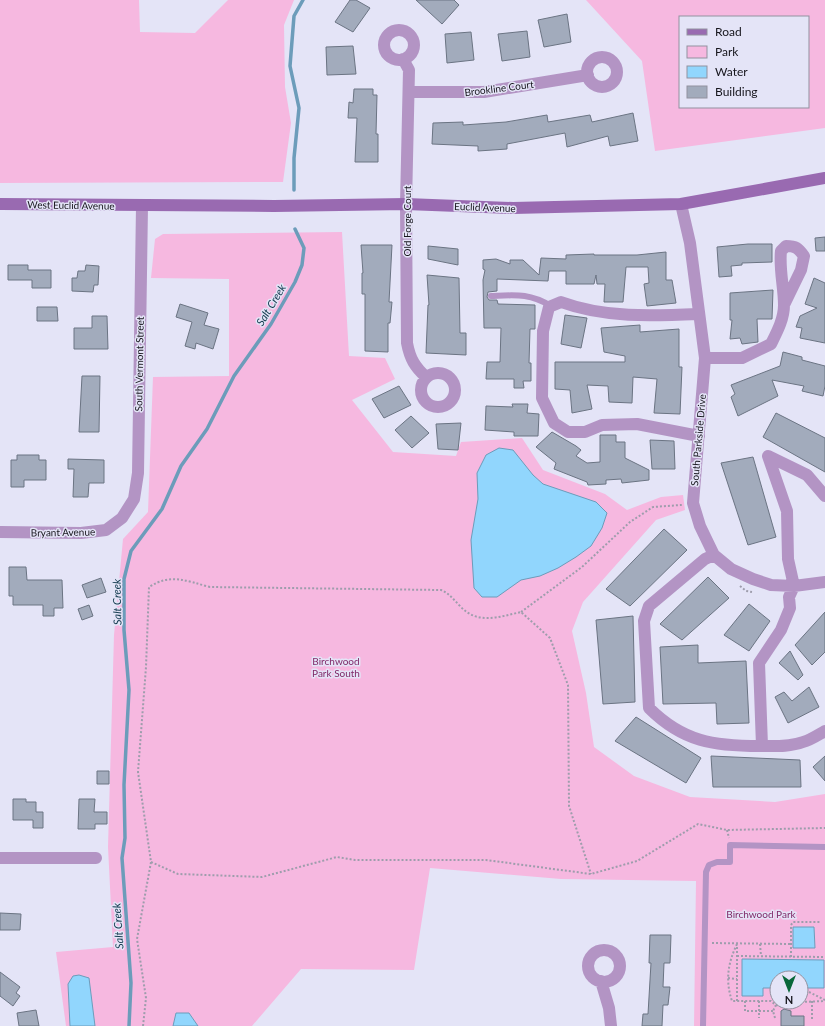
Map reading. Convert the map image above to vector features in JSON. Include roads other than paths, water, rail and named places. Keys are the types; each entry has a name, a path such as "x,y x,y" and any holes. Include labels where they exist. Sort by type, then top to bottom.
{"main road":[{"name":"Euclid Avenue","path":"142,206 406,204 513,208 681,204 825,178"},
{"name":"West Euclid Avenue","path":"0,204 142,206"}],"street":[{"name":"Old Forge Court","path":"403,60 409,70 406,204 407,343 409,357 416,368 426,377"},
{"name":"Brookline Court","path":"409,92 484,92 588,75"},
{"name":"South Parkside Drive","path":"681,204 690,242 698,314 705,358 693,502 700,526 714,556 732,569 753,579 771,585 794,586 825,582"},
{"name":"South Vermont Street","path":"122,518 134,499 138,473 142,206"},
{"path":"698,314 647,317 579,309 560,302 549,307 543,331 542,398 554,423 568,432 585,432 602,425 637,424 699,436"},
{"path":"705,358 742,358 771,344 780,324 784,306"},
{"path":"762,746 759,663 781,630 790,608 789,597 794,586 788,559 787,511 768,456 807,475 825,496"},
{"name":"Bryant Avenue","path":"0,532 80,533 106,530 122,518"},
{"path":"714,556 705,559 649,606 644,621 649,708 664,722 701,742 726,746 784,746 803,742 825,731"},
{"path":"0,858 96,858"},
{"path":"602,982 609,1008 611,1026"}],"lane":[{"path":"491,296 518,295 537,298 551,306"},
{"path":"703,1026 706,872 709,865 717,862 730,862 730,845 825,847"}],"water":[{"path":"499,448 513,450 533,475 543,484 596,502 607,513 602,528 591,546 576,557 558,568 540,576 521,580 497,597 482,597 474,588 471,540 478,499 477,473 486,455"},
{"path":"793,927 814,927 815,948 793,948"},
{"path":"742,959 824,960 824,988 809,988 809,970 769,970 769,988 763,988 763,996 742,996"},
{"path":"79,975 89,978 95,1026 70,1026 68,984 73,976"},
{"path":"176,1013 189,1013 198,1026 173,1026"}],"waterway":[{"name":"Salt Creek","path":"294,190 294,158 299,108 290,66 294,16 303,0"},
{"name":"Salt Creek","path":"129,1026 131,983 122,858 125,838 124,785 129,690 124,630 124,579 131,551 162,509 181,466 207,429 234,376 271,324 295,282 302,265 304,248 295,229"}],"park label":[{"name":"Birchwood Park South","path":"336,666"},
{"name":"Birchwood Park","path":"761,914"}]}
